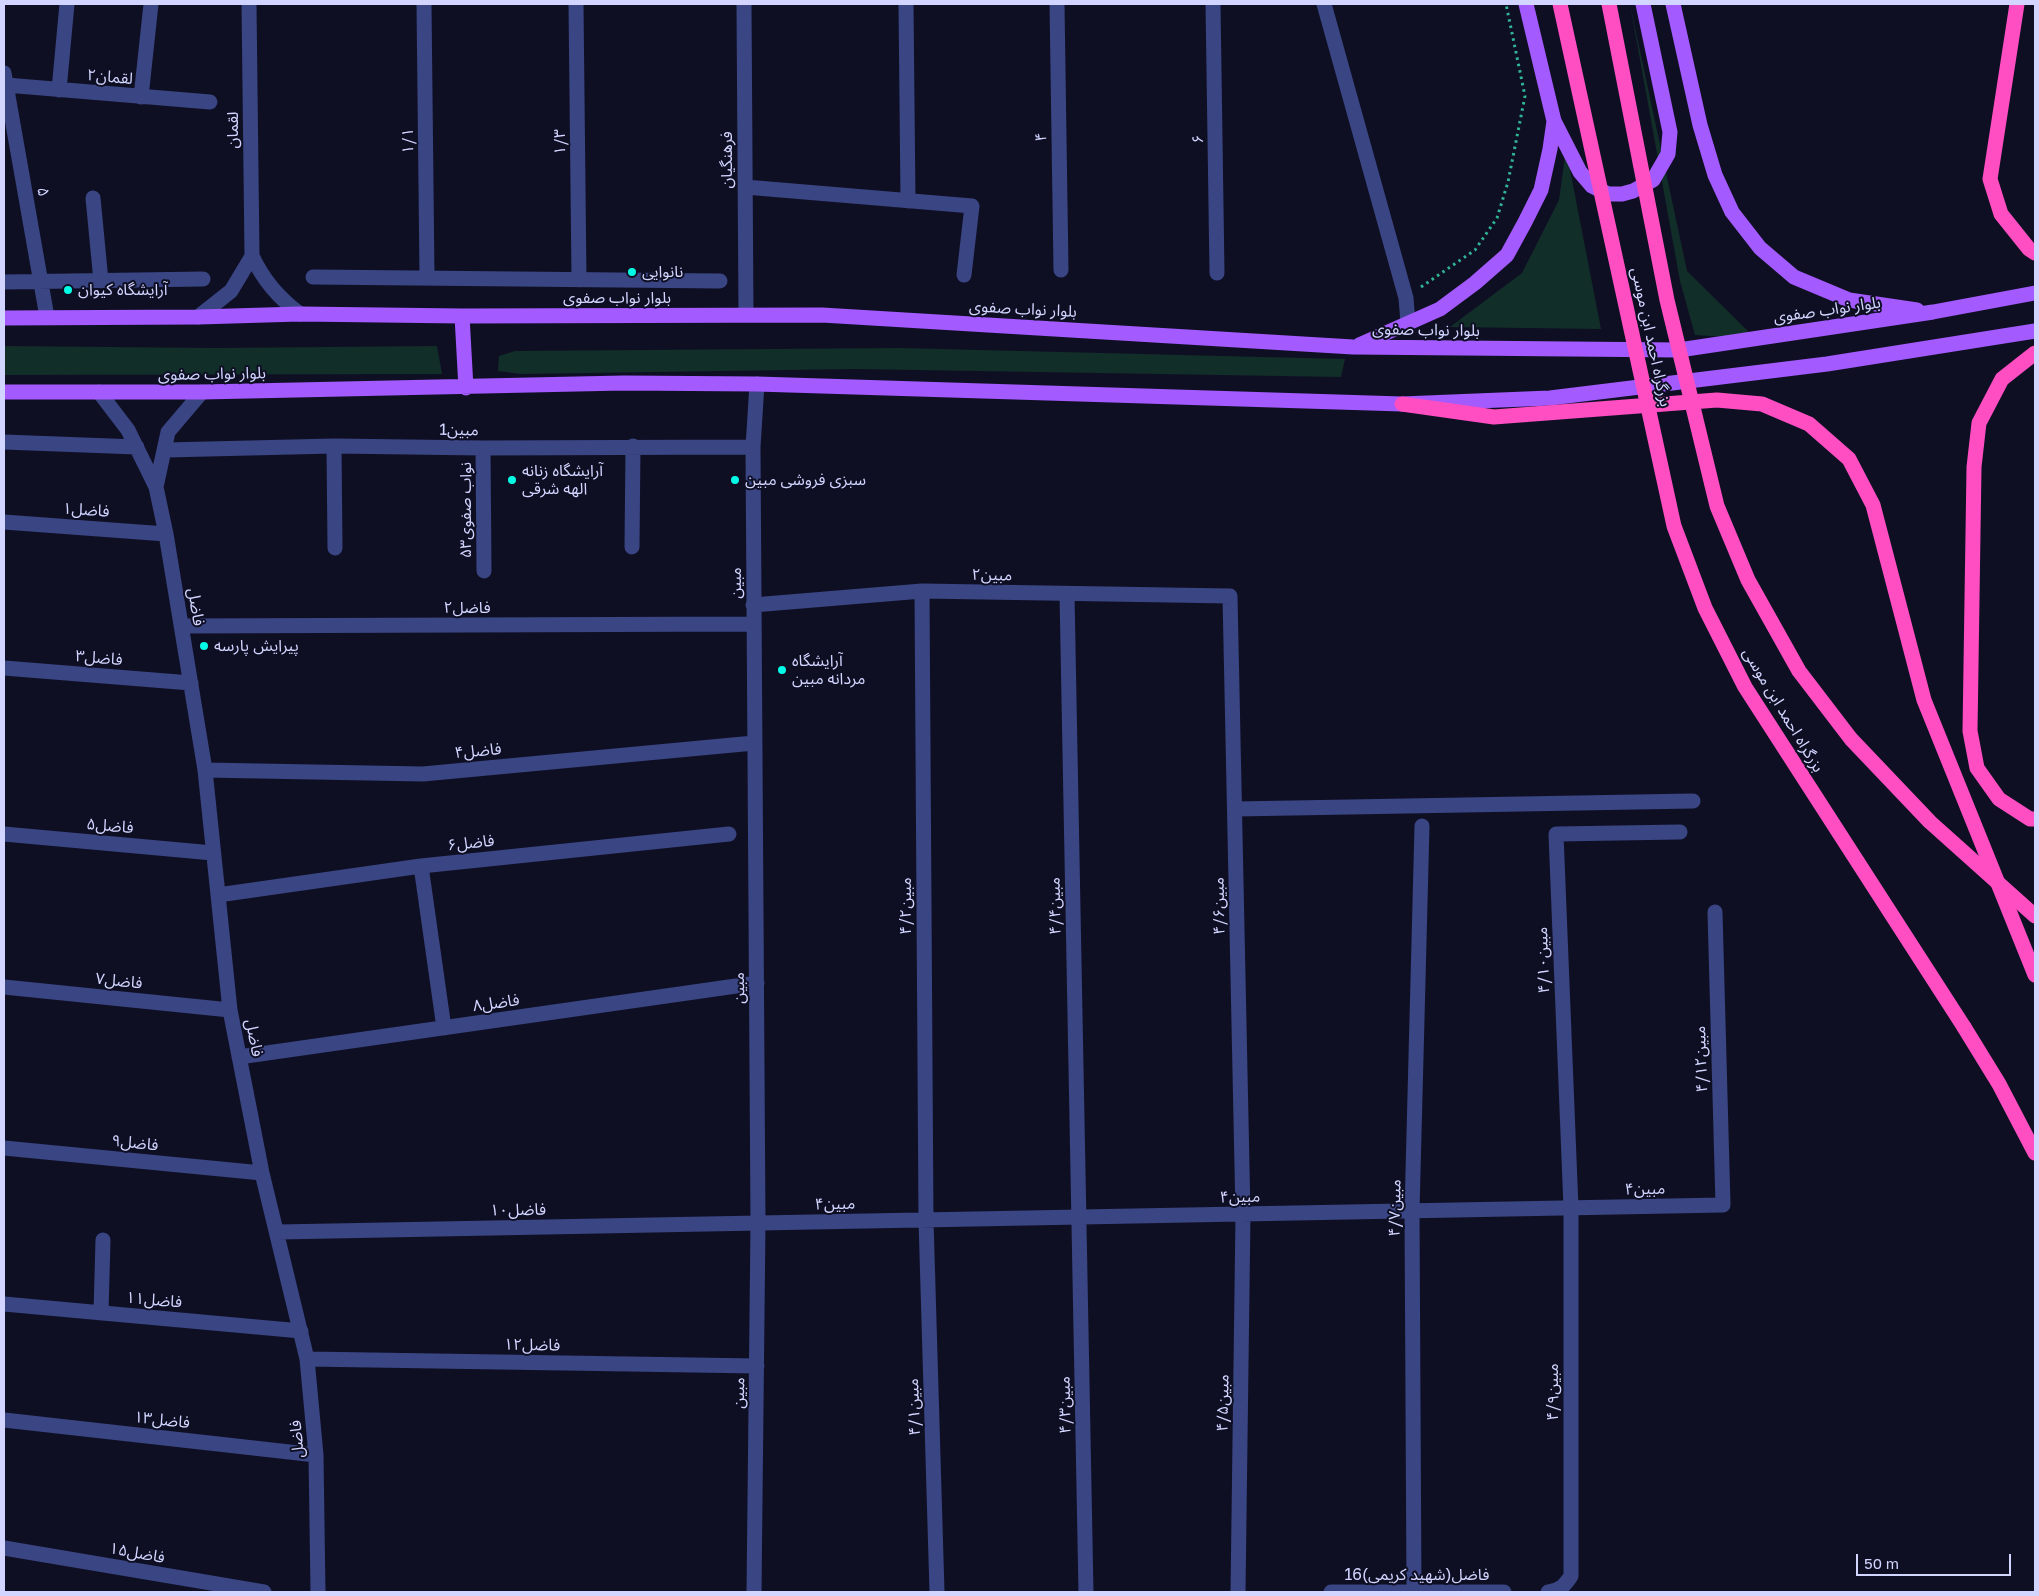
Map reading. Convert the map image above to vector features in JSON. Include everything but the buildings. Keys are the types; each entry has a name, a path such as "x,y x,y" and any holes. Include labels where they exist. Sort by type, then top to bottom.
{"highway":[{"name":"بزرگراه احمد ابن موسی","path":"1560,4 1674,526 1705,608 1745,687 2000,1084 2035,1154"},
{"name":"بزرگراه احمد ابن موسی","path":"1609,4 1671,318 1717,506 1748,580 1799,671 1851,740 1930,822 2035,916"},
{"path":"2016,4 1990,179 2001,214 2029,249 2035,253"},
{"path":"2035,353 2002,379 1979,423 1974,467 1970,731 1977,768 1999,799 2035,820"},
{"path":"1402,404 1494,417 1717,400 1762,404 1809,424 1849,459 1873,505 1924,700 2035,975"}],"main road":[{"path":"1526,4 1554,121 1580,172 1592,186 1608,194 1622,194 1633,191 1653,180 1668,154 1670,132 1643,4"},
{"path":"1673,4 1700,125 1715,175 1732,212 1760,248 1794,277 1849,300 1933,312"},
{"path":"1353,347 1440,309 1475,283 1507,254 1540,190 1550,149 1554,121"},
{"name":"بلوار نواب صفوی","path":"4,318 198,318 300,314 462,316 822,315 1353,347 1679,350 1933,312 2035,293"},
{"path":"462,316 466,388"},
{"name":"بلوار نواب صفوی","path":"4,392 202,392 466,388 624,383 757,384 1402,404 1550,398 1808,367 2035,331"}],"street":[{"path":"59,90 67,4"},
{"path":"141,97 151,4"},
{"name":"لقمان","path":"249,4 252,256 260,274 271,288 300,314"},
{"name":"۱/۱","path":"424,4 427,277"},
{"name":"۱/۳","path":"576,4 579,280"},
{"name":"فرهنگیان","path":"744,4 746,315"},
{"path":"906,4 908,201"},
{"name":"۴","path":"1057,4 1061,270"},
{"name":"۶","path":"1213,4 1217,273"},
{"path":"1324,4 1406,298 1408,323"},
{"name":"۲لقمان","path":"5,79 59,90 210,102"},
{"name":"۵","path":"5,79 7,112 47,318"},
{"path":"745,187 972,206 964,275"},
{"path":"93,198 101,281"},
{"path":"198,318 232,291 252,256"},
{"path":"313,278 427,277 720,281"},
{"path":"4,282 203,279"},
{"name":"مبین","path":"754,1592 758,1223 753,447 757,384"},
{"name":"فاضل","path":"99,392 128,430 156,487 166,534 205,770 230,1010 262,1173 278,1232 307,1359 316,1456 318,1592"},
{"name":"فاضل","path":"156,487 166,450 168,432 202,392"},
{"path":"4,442 137,448"},
{"path":"334,446 335,548"},
{"name":"1مبین","path":"166,450 334,446 483,448 753,447"},
{"path":"632,547 634,446"},
{"name":"۵۳نواب صفوی","path":"483,448 484,571"},
{"name":"۱فاضل","path":"4,522 166,534"},
{"name":"۲مبین","path":"753,605 922,591 1230,596"},
{"name":"۴/۲مبین","path":"922,591 926,1220"},
{"name":"۴/۴مبین","path":"1067,594 1078,1217"},
{"name":"۴/۶مبین","path":"1230,596 1243,1214"},
{"name":"۲فاضل","path":"181,626 753,624"},
{"name":"۳فاضل","path":"4,668 190,683"},
{"name":"۴فاضل","path":"205,770 423,774 754,743"},
{"path":"1235,809 1693,801"},
{"name":"۴/۷مبین","path":"1414,1591 1412,1211 1422,826"},
{"name":"۴/۱۰مبین","path":"1571,1208 1556,834 1680,832"},
{"name":"۵فاضل","path":"4,834 213,853"},
{"name":"۶فاضل","path":"218,895 421,866 729,834"},
{"path":"421,866 444,1028"},
{"name":"۴/۱۲مبین","path":"1714,912 1722,1205"},
{"name":"۸فاضل","path":"239,1057 757,983"},
{"name":"۷فاضل","path":"4,987 230,1010"},
{"name":"۹فاضل","path":"4,1148 262,1173"},
{"name":"۴مبین","path":"758,1223 1722,1205"},
{"name":"۴/۹مبین","path":"1548,1592 1556,1592 1564,1587 1571,1576 1571,1208"},
{"name":"۴/۵مبین","path":"1238,1592 1243,1214"},
{"name":"۴/۳مبین","path":"1078,1217 1086,1592"},
{"name":"۴/۱مبین","path":"926,1220 937,1592"},
{"name":"۱۰فاضل","path":"278,1232 758,1223"},
{"path":"101,1313 103,1240"},
{"name":"۱۱فاضل","path":"4,1304 301,1331"},
{"name":"۱۲فاضل","path":"307,1359 757,1366"},
{"name":"۱۳فاضل","path":"4,1420 316,1456"},
{"name":"۱۵فاضل","path":"4,1548 264,1592"},
{"name":"16فاضل(شهید کریمی)","path":"1331,1592 1504,1592"}],"path":[{"path":"1406,298 1475,250 1497,218 1508,182 1525,96 1506,4"}],"green space":[{"path":"1630,4 1687,271 1756,339 1695,335 1680,281"},
{"path":"1566,149 1601,329 1450,327 1522,273 1559,200"},
{"path":"4,346 215,348 437,346 442,374 4,375"},
{"path":"899,348 1345,359 1341,377 855,369 521,374 498,371 499,356 515,351"}],"place":[{"name":"نانوایی","path":"632,272"},
{"name":"آرایشگاه کیوان","path":"68,290"},
{"name":"آرایشگاه زنانه الهه شرقی","path":"512,480"},
{"name":"سبزی فروشی مبین","path":"735,480"},
{"name":"پیرایش پارسه","path":"204,646"},
{"name":"آرایشگاه مردانه مبین","path":"782,670"}]}
